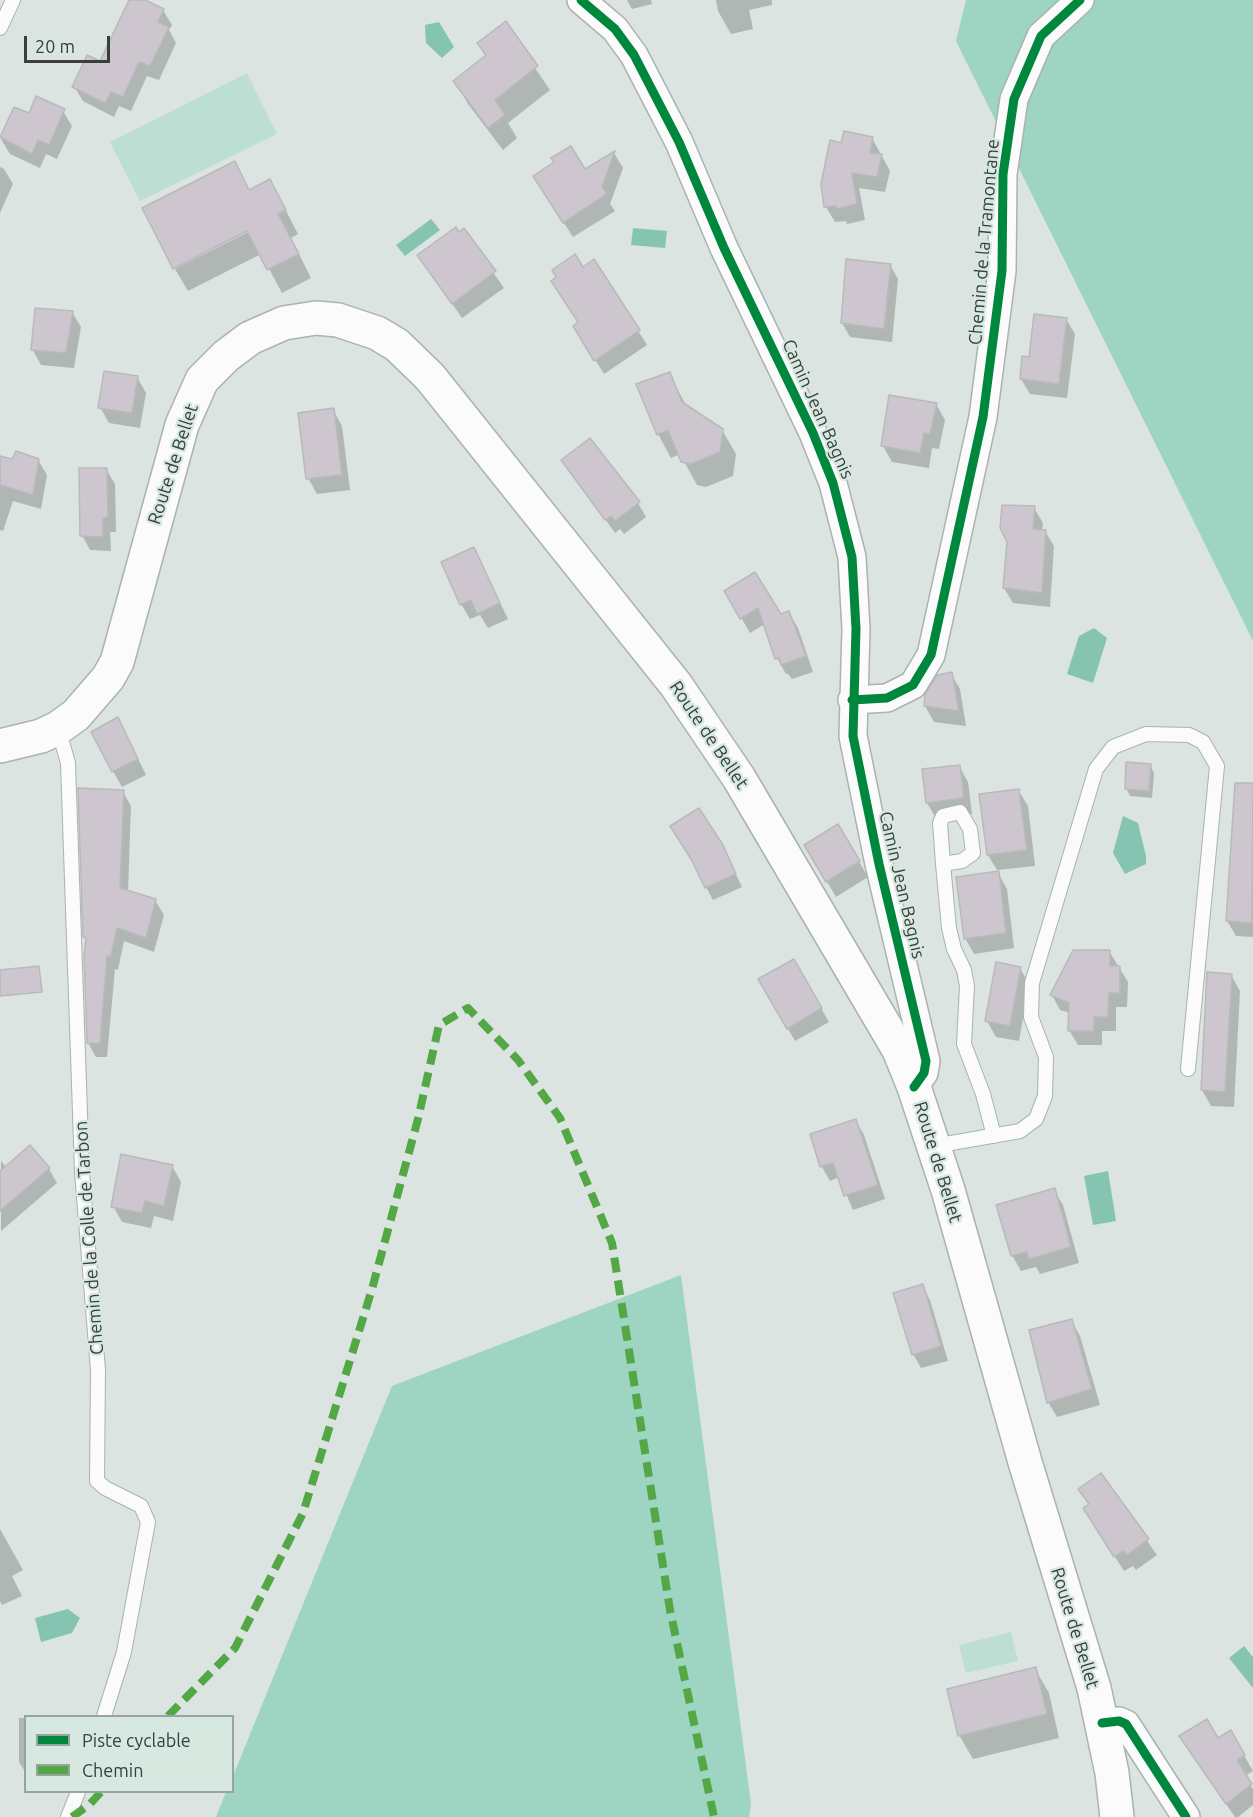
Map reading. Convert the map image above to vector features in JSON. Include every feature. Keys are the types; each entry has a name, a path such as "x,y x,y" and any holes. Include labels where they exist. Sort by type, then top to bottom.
{"main road":[{"name":"Route de Bellet","path":"0,746 41,736 76,716 99,691 117,662 182,425 202,380 226,356 268,328 284,322 316,318 358,325 396,345 430,377 676,685 739,778 899,1050 934,1146 1102,1722 1117,1817"}],"street":[{"name":"Camin Jean Bagnis","path":"580,0 615,29 634,55 679,142 724,248 813,433 833,483 852,556 856,629 852,700 855,748 879,864 926,1061 924,1074 914,1087"},
{"name":"Chemin de la Tramontane","path":"852,700 887,698 913,685 931,655 983,417 1002,271 1003,174 1014,99 1041,36 1080,0"},
{"path":"1102,1722 1119,1720 1126,1724 1186,1817"}],"lane":[{"path":"0,28 13,0"},
{"name":"Chemin de la Colle de Tarbon","path":"58,728 68,763 82,1172 98,1370 97,1481 105,1488 141,1506 148,1522 124,1652 104,1715"},
{"path":"934,1146 1020,1131 1036,1119 1045,1096 1046,1057 1031,1017 1032,983 1096,769 1113,747 1146,734 1190,735 1203,742 1218,766 1188,1069"},
{"path":"943,864 949,928 954,949 964,970 967,986 964,1044 982,1094 993,1136"},
{"path":"68,1817 77,1793"}],"shaded area":[{"path":"966,0 1253,0 1253,641 956,41"},
{"path":"439,22 454,47 442,58 426,43 425,25"},
{"path":"247,73 277,134 140,201 110,142"},
{"path":"431,219 440,230 405,256 396,245"},
{"path":"633,228 667,231 665,248 631,245"},
{"path":"1094,628 1107,638 1093,683 1067,674 1079,636"},
{"path":"1123,816 1138,823 1146,856 1146,864 1125,874 1113,853"},
{"path":"1108,1171 1116,1221 1093,1225 1084,1176"},
{"path":"681,1275 751,1804 749,1817 216,1817 226,1793 234,1793 234,1774 392,1386"},
{"path":"68,1609 80,1618 72,1633 41,1642 35,1618"},
{"path":"1011,1632 1018,1661 966,1673 959,1645"},
{"path":"1244,1646 1253,1657 1253,1688 1229,1658"}],"building":[{"path":"129,0 145,0 164,9 158,22 169,27 150,66 139,62 123,97 111,92 105,103 72,87 87,55 100,61"},
{"path":"506,21 538,66 495,100 505,115 488,128 453,81 486,55 477,43"},
{"path":"36,96 65,109 49,145 38,140 32,154 0,137 14,107 29,113"},
{"path":"844,131 873,137 870,153 882,154 877,177 852,173 857,204 837,209 836,206 824,207 821,184 830,140 841,143"},
{"path":"571,146 585,169 615,151 602,187 607,194 563,223 533,176 554,162 551,158"},
{"path":"235,161 249,190 270,179 286,210 278,214 299,254 267,270 247,231 173,269 142,208"},
{"path":"456,227 459,232 464,228 496,271 452,304 417,255"},
{"path":"575,254 583,267 594,259 640,330 594,361 573,326 578,322 551,281 556,277 552,270"},
{"path":"846,259 891,264 884,329 841,323"},
{"path":"35,308 73,311 66,353 31,350"},
{"path":"1034,314 1067,318 1059,384 1020,379 1022,356 1029,357"},
{"path":"104,371 138,376 132,413 98,408"},
{"path":"670,372 682,402 723,429 720,452 691,464 681,462 668,430 657,435 636,384"},
{"path":"889,395 937,403 930,434 924,433 920,453 881,446"},
{"path":"334,408 342,475 306,479 298,413"},
{"path":"590,438 640,502 615,521 611,516 605,520 561,460"},
{"path":"16,451 39,459 33,495 0,485 0,456 12,459"},
{"path":"79,468 107,468 108,517 103,518 103,537 80,536"},
{"path":"1002,505 1035,506 1033,529 1046,530 1042,593 1003,588 1007,542 1000,528"},
{"path":"474,547 500,603 477,614 471,600 460,605 441,562"},
{"path":"755,572 781,614 789,611 806,656 781,665 779,658 775,659 758,608 740,619 724,591"},
{"path":"952,672 959,711 924,706 925,694 937,675"},
{"path":"118,717 138,759 112,772 91,732"},
{"path":"1126,762 1151,764 1149,791 1125,789"},
{"path":"960,765 964,798 926,803 922,769"},
{"path":"1235,783 1253,783 1252,923 1226,921"},
{"path":"78,788 124,790 120,888 156,899 146,938 117,928 111,956 107,956 100,1044 87,1043 84,955 86,938 83,937"},
{"path":"1019,789 1027,850 987,855 979,794"},
{"path":"699,808 723,845 736,874 705,888 691,859 670,826"},
{"path":"838,824 860,861 826,882 804,845"},
{"path":"999,871 1006,933 964,939 956,877"},
{"path":"1073,950 1110,950 1110,966 1120,966 1120,993 1109,993 1108,1017 1094,1017 1094,1031 1068,1031 1069,1003 1050,995"},
{"path":"794,959 822,1008 787,1029 758,979"},
{"path":"996,962 1021,967 1010,1026 985,1021"},
{"path":"39,966 42,992 0,996 0,970"},
{"path":"1207,972 1232,974 1225,1092 1201,1090"},
{"path":"856,1119 878,1185 844,1196 833,1163 820,1167 810,1134"},
{"path":"30,1145 50,1168 0,1211 0,1171"},
{"path":"121,1154 173,1165 164,1206 145,1201 142,1213 111,1207"},
{"path":"1055,1188 1071,1247 1029,1259 1027,1252 1011,1256 996,1205"},
{"path":"923,1284 941,1346 912,1355 893,1293"},
{"path":"1072,1319 1092,1389 1047,1403 1029,1330"},
{"path":"1101,1473 1149,1539 1127,1555 1123,1551 1114,1557 1083,1508 1089,1504 1078,1489"},
{"path":"1036,1667 1047,1714 958,1736 947,1689"},
{"path":"1207,1719 1218,1738 1231,1730 1245,1755 1237,1760 1252,1784 1226,1804 1179,1736"}],"marked path":[{"path":"169,1715 235,1648 303,1513 372,1289 418,1119 439,1025 468,1008 518,1060 560,1118 612,1243 670,1610 714,1817"},
{"path":"72,1817 90,1804 100,1793"}],"cycle path":[{"path":"581,0 615,29 634,55 679,142 724,248 813,433 833,483 852,557 856,629 853,736 879,864 926,1061 924,1073 914,1087"},
{"path":"852,700 887,698 913,685 931,655 983,417 1002,271 1003,174 1014,99 1041,36 1080,0"},
{"path":"1102,1723 1119,1721 1126,1724 1186,1817"}]}
